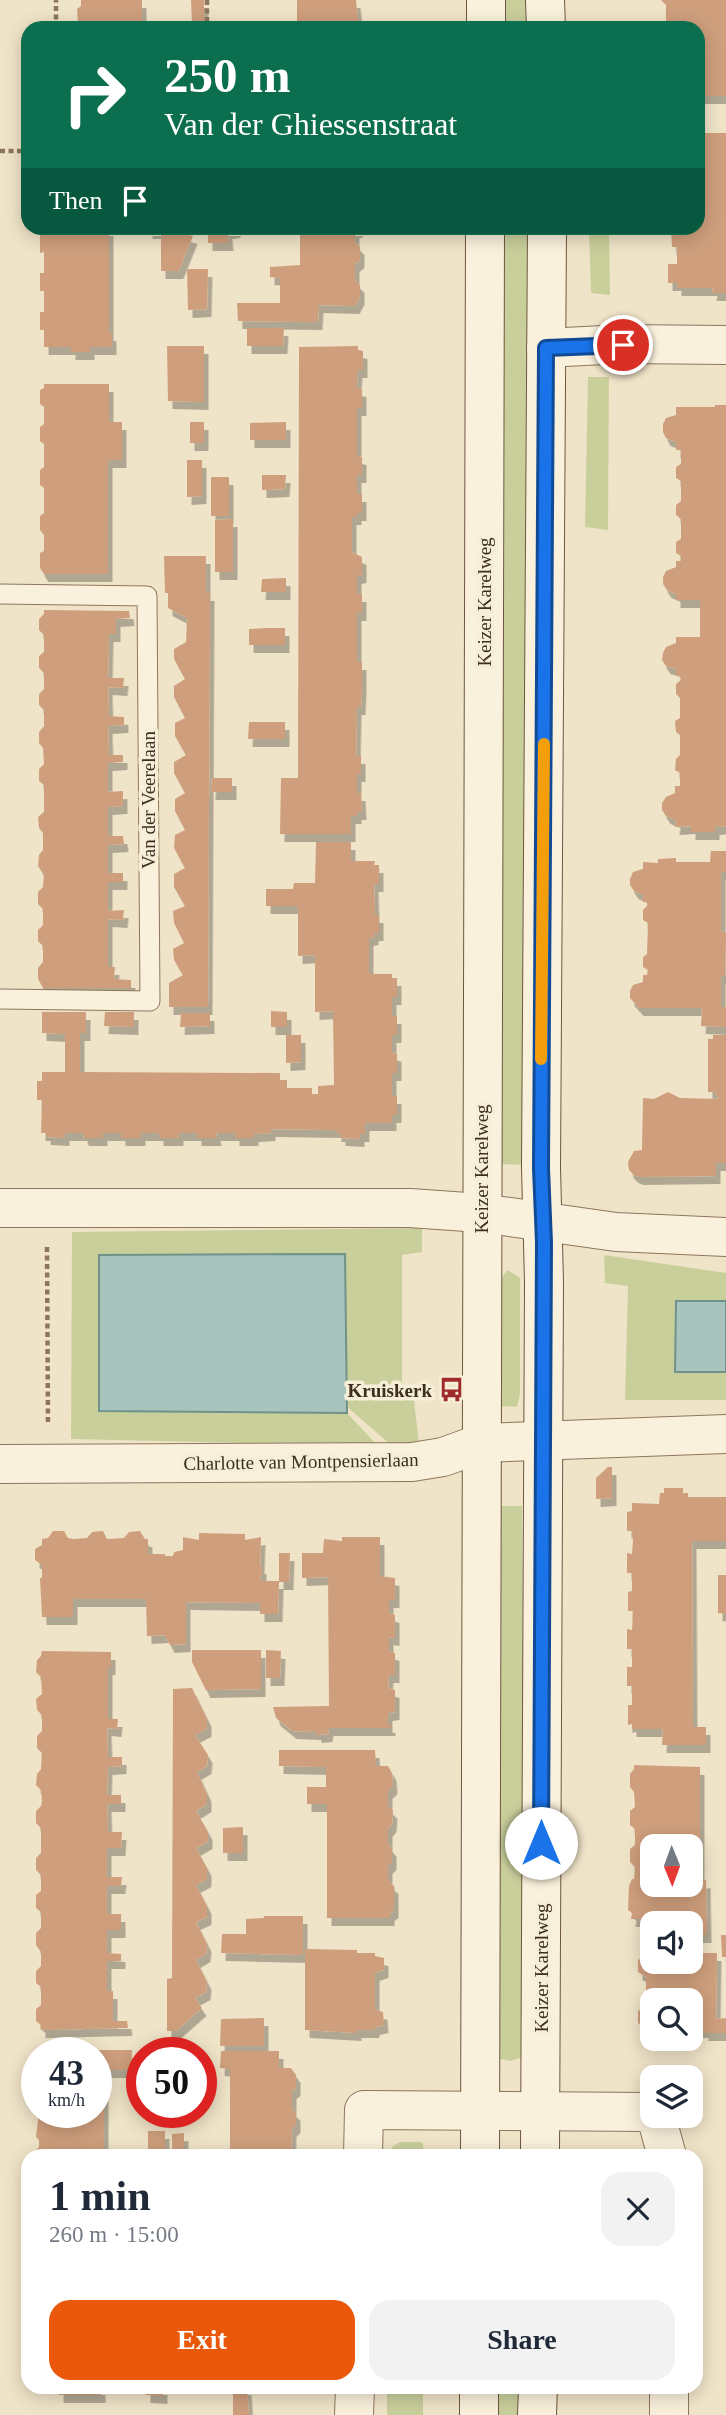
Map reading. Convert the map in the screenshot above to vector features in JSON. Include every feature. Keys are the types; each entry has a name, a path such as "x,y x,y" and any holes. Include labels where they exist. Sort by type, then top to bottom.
{"main road":[{"path":"486,0 486,21"},
{"path":"545,0 546,21"},
{"name":"Keizer Karelweg","path":"480,2149 485,235"},
{"name":"Keizer Karelweg","path":"540,2149 543,1441 541,1168 547,235"},
{"path":"546,348 726,345"},
{"path":"0,1208 410,1208 481,1213 616,1232 726,1237"},
{"name":"Charlotte van Montpensierlaan","path":"0,1464 412,1462 443,1457 482,1443 726,1434"},
{"path":"363,2149 364,2110 640,2114"},
{"path":"658,2128 665,2149"},
{"path":"354,2415 355,2394"},
{"path":"479,2394 479,2415"},
{"path":"537,2415 538,2394"},
{"path":"669,2394 669,2415"}],"lane":[{"name":"Van der Veerelaan","path":"0,594 146,596 149,1001 0,999"}],"path":[{"path":"56,21 57,0"},
{"path":"207,0 207,21"},
{"path":"0,150 21,151"},
{"path":"47,1208 48,1463"}],"green space":[{"path":"501,0 528,0 528,21 501,21"},
{"path":"500,235 528,235 528,1165 497,1164"},
{"path":"589,235 609,235 610,295 591,293"},
{"path":"588,377 609,377 608,530 585,527"},
{"path":"422,1228 422,1252 402,1255 402,1399 414,1400 419,1445 390,1444 346,1406 345,1254 99,1255 100,1411 347,1413 378,1446 71,1439 72,1232"},
{"path":"604,1255 726,1273 726,1301 676,1301 675,1371 726,1372 726,1400 625,1400 628,1286 605,1283"},
{"path":"508,1270 520,1278 520,1394 517,1407 500,1406 496,1284"},
{"path":"497,1506 522,1506 526,2056 511,2061 500,2059 498,2049"},
{"path":"400,2142 421,2142 423,2149 392,2149"},
{"path":"387,2394 423,2394 423,2415 387,2415"},
{"path":"495,2394 522,2394 522,2415 495,2415"}],"water":[{"path":"345,1254 347,1413 99,1411 99,1255"},
{"path":"676,1301 726,1301 726,1372 675,1372"}],"building":[{"path":"81,0 142,0 142,21 78,21 77,9 81,6"},
{"path":"191,0 204,0 204,21 192,21"},
{"path":"297,0 356,0 358,21 297,21"},
{"path":"661,0 726,0 726,96 705,96 705,21 666,21 666,5"},
{"path":"705,133 726,133 726,293 712,293 713,288 677,288 677,283 668,283 668,264 677,264 677,247 672,247 671,235 705,235"},
{"path":"40,235 109,235 109,333 112,333 112,347 90,347 90,352 71,352 71,347 44,347 44,330 40,330 40,312 44,312 44,291 40,291 40,273 44,273 44,252 40,253"},
{"path":"161,235 193,236 179,271 161,271"},
{"path":"208,235 228,235 229,243 208,243"},
{"path":"300,235 355,235 355,242 360,247 360,260 355,264 355,280 360,285 360,297 355,306 319,305 318,322 238,321 237,303 280,303 280,278 270,277 270,267 300,265"},
{"path":"187,269 208,269 207,309 188,310"},
{"path":"247,328 284,328 283,346 247,346"},
{"path":"167,346 204,346 204,402 168,401"},
{"path":"358,346 358,350 363,351 363,370 358,370 357,385 357,388 362,389 362,408 357,408 357,456 362,457 362,475 357,475 357,494 362,494 362,513 352,517 352,552 362,557 362,575 357,576 357,594 362,594 362,613 357,613 357,662 362,662 362,686 361,707 357,707 356,756 361,756 357,793 361,793 362,812 351,816 351,834 280,834 281,778 298,778 299,347"},
{"path":"44,384 109,384 109,422 122,422 122,460 108,460 108,574 44,574 40,568 40,553 44,551 40,516 44,513 44,488 40,485 40,470 44,467 44,444 40,441 40,427 44,424 44,407 40,404 40,390 44,388"},
{"path":"726,405 726,826 715,827 715,832 691,832 691,826 675,827 676,820 666,816 662,810 666,797 675,793 675,786 680,786 680,773 675,770 676,759 680,755 680,735 676,732 675,721 680,718 680,698 676,694 676,684 681,680 680,676 676,676 676,669 666,666 662,660 663,653 666,647 676,643 676,637 700,637 700,600 676,600 676,594 667,590 663,584 666,571 676,567 676,561 681,561 681,556 676,553 676,542 681,539 681,519 676,515 676,505 681,501 681,481 676,478 676,467 681,464 681,450 676,450 676,442 666,438 663,424 666,418 676,415 676,407"},
{"path":"190,422 204,422 204,443 190,443"},
{"path":"286,422 286,440 250,440 250,423"},
{"path":"187,460 202,460 202,496 187,497"},
{"path":"262,475 286,475 285,489 262,490"},
{"path":"211,477 229,477 229,516 211,516"},
{"path":"233,519 233,572 215,572 215,520"},
{"path":"164,556 206,556 206,593 210,593 208,1007 169,1007 169,983 183,975 174,960 173,949 184,943 174,923 173,911 185,906 174,887 174,874 185,868 174,848 175,835 185,830 175,811 175,799 185,793 174,773 174,762 186,755 175,736 175,723 185,718 174,697 174,686 185,679 174,659 174,649 186,642 187,618 168,608"},
{"path":"286,578 286,592 261,592 262,579"},
{"path":"44,610 129,611 130,618 116,619 116,634 109,634 108,678 124,678 123,688 108,687 109,716 124,717 124,725 108,726 109,755 123,755 123,762 108,763 108,792 123,791 123,806 108,807 108,836 123,836 124,844 108,845 108,873 123,873 123,882 108,882 108,911 124,910 123,920 108,919 108,967 115,967 114,979 131,980 131,988 43,988 38,979 38,968 43,962 43,946 38,941 38,930 43,925 43,909 38,904 38,892 43,887 44,875 38,866 39,855 43,850 43,833 39,828 38,817 44,812 44,785 39,781 39,769 44,764 39,732 44,726 44,710 39,705 39,694 44,689 44,673 39,668 39,656 44,652 44,635 39,630 39,619"},
{"path":"285,628 285,645 249,645 249,629"},
{"path":"249,722 285,722 285,739 248,739"},
{"path":"212,778 232,778 232,792 211,792"},
{"path":"316,842 351,842 351,861 375,861 374,865 379,865 379,884 374,884 375,915 379,915 379,933 374,933 374,937 369,938 369,974 392,974 392,978 397,978 397,997 392,997 392,1016 397,1016 397,1035 392,1035 392,1052 397,1054 397,1073 392,1073 392,1096 397,1096 397,1115 392,1115 392,1123 365,1123 365,1134 360,1134 360,1139 341,1138 337,1130 271,1129 271,1133 254,1134 254,1138 235,1138 235,1133 216,1133 217,1138 197,1138 197,1133 179,1133 179,1138 159,1138 159,1133 141,1133 141,1138 121,1138 121,1133 103,1133 103,1138 84,1138 83,1133 65,1133 65,1138 46,1137 46,1133 41,1133 42,1100 37,1100 37,1081 42,1081 42,1072 65,1072 65,1034 42,1033 42,1012 86,1012 86,1033 80,1033 80,1072 280,1073 280,1080 287,1080 287,1088 312,1088 312,1094 318,1094 318,1086 334,1085 333,1011 315,1012 315,955 298,956 298,906 266,906 266,889 293,889 294,883 315,883"},
{"path":"711,851 726,851 726,872 721,872 721,931 726,932 721,1007 726,1007 726,1027 701,1026 702,1008 639,1008 630,998 633,985 643,982 643,975 647,975 648,970 643,967 643,957 647,954 648,923 643,920 643,910 647,902 643,902 643,895 634,891 630,885 633,872 643,869 643,862 658,863 658,859 710,862"},
{"path":"271,1011 287,1012 287,1027 271,1027"},
{"path":"105,1012 134,1012 134,1027 104,1026"},
{"path":"181,1013 210,1013 210,1026 180,1027"},
{"path":"286,1035 301,1035 301,1062 286,1063"},
{"path":"713,1035 726,1035 726,1163 716,1163 716,1176 634,1175 629,1170 628,1162 634,1151 642,1150 643,1098 654,1099 668,1092 680,1098 719,1099 715,1092 708,1092 708,1039 713,1039"},
{"path":"608,1467 612,1467 612,1498 596,1499 596,1478"},
{"path":"664,1488 683,1488 683,1493 688,1493 688,1497 726,1497 726,1541 692,1541 693,1727 706,1727 706,1745 662,1745 663,1729 632,1729 632,1724 628,1725 632,1686 627,1686 627,1667 632,1667 632,1649 627,1649 627,1629 632,1630 633,1611 628,1611 632,1573 627,1573 627,1553 632,1554 633,1540 632,1531 627,1531 627,1512 632,1511 632,1503 659,1504 660,1493 664,1493"},
{"path":"53,1531 64,1531 68,1538 74,1539 87,1538 92,1532 103,1531 107,1539 124,1538 129,1532 140,1531 145,1539 148,1539 148,1554 165,1556 173,1556 174,1552 183,1550 183,1537 199,1540 199,1533 245,1534 245,1540 261,1537 261,1581 279,1581 279,1553 290,1553 289,1582 279,1582 278,1614 260,1614 260,1603 186,1602 186,1644 170,1645 165,1635 147,1636 146,1599 73,1599 73,1617 42,1617 42,1565 35,1560 35,1549 42,1545 42,1539 48,1538"},
{"path":"342,1537 380,1537 380,1576 395,1578 395,1600 389,1600 389,1613 395,1615 395,1638 389,1637 389,1651 395,1653 395,1675 389,1675 388,1688 395,1690 395,1712 388,1713 388,1725 391,1725 391,1728 329,1728 328,1734 317,1735 317,1732 292,1731 276,1718 273,1707 329,1706 328,1577 302,1578 302,1553 323,1553 324,1539 342,1541"},
{"path":"718,1575 726,1575 726,1614 718,1613"},
{"path":"192,1650 261,1650 261,1689 206,1690 192,1662"},
{"path":"266,1650 281,1651 280,1678 266,1678"},
{"path":"42,1651 111,1652 111,1667 108,1667 108,1719 118,1719 117,1729 107,1728 108,1757 122,1757 122,1766 108,1767 107,1795 121,1795 121,1804 107,1804 108,1832 122,1832 121,1848 107,1848 107,1877 122,1877 121,1886 107,1886 107,1914 121,1914 121,1930 107,1930 107,1953 121,1954 121,1961 107,1961 107,1991 113,1991 113,2021 127,2021 128,2028 41,2030 41,2025 36,2021 36,2009 41,2005 41,1987 36,1983 36,1971 41,1966 41,1952 36,1945 36,1933 41,1928 41,1912 36,1908 36,1895 41,1891 41,1875 36,1870 36,1858 41,1853 41,1828 36,1823 36,1811 42,1801 41,1790 36,1785 37,1774 41,1769 42,1753 37,1748 37,1736 42,1731 42,1715 37,1710 36,1699 42,1694 41,1677 36,1672 37,1660"},
{"path":"192,1688 207,1719 207,1729 195,1735 208,1755 207,1766 197,1772 207,1794 207,1804 196,1811 208,1832 208,1841 196,1848 207,1868 207,1879 196,1885 207,1906 207,1917 196,1922 207,1944 206,1954 196,1960 207,1982 206,1992 195,1998 202,2008 176,2031 167,2031 167,1979 172,1978 173,1689"},
{"path":"279,1750 375,1750 376,1766 388,1766 392,1773 393,1786 388,1791 388,1806 393,1811 392,1824 388,1829 392,1862 388,1866 388,1879 394,1886 394,1910 390,1913 390,1918 327,1918 327,1804 307,1804 307,1787 326,1787 326,1767 279,1766"},
{"path":"634,1765 700,1767 700,1834 640,1834 640,1897 704,1897 706,1880 707,1935 703,1935 703,1911 640,1911 640,1919 631,1919 632,1913 628,1910 629,1886 634,1879 635,1867 630,1862 630,1849 635,1845 635,1829 630,1825 630,1811 635,1807 630,1774"},
{"path":"243,1827 243,1853 223,1853 223,1828"},
{"path":"303,1916 303,1955 221,1953 222,1934 246,1934 246,1919"},
{"path":"721,1935 726,1935 726,1957 722,1957"},
{"path":"305,1949 357,1950 357,1953 375,1953 375,1956 384,1958 384,1970 375,1973 375,2010 383,2012 384,2025 375,2027 375,2030 357,2030 357,2033 305,2030"},
{"path":"703,1953 717,1953 716,2019 726,2018 726,2033 704,2033 703,1988 646,1988 646,1977 641,1974 703,1974"},
{"path":"264,2018 264,2046 220,2046 221,2019"},
{"path":"112,2050 126,2050 126,2070 112,2070"},
{"path":"221,2051 279,2051 279,2068 291,2068 296,2075 296,2088 292,2091 292,2109 296,2113 296,2125 292,2129 291,2149 230,2149 230,2069 220,2068"},
{"path":"37,2128 104,2128 104,2149 37,2149 39,2140 36,2137"},
{"path":"148,2131 165,2131 165,2149 148,2149"},
{"path":"184,2133 184,2149 172,2149 172,2134"},
{"path":"59,2394 101,2394 101,2395"},
{"path":"233,2394 248,2394 249,2415 233,2415"}],"slow traffic":[{"path":"541,1059 544,744"}],"place":[{"name":"Kruiskerk","path":"452,1390"}],"route":[{"path":"541,1843 544,1243 541,1168 546,348 623,345"}]}
